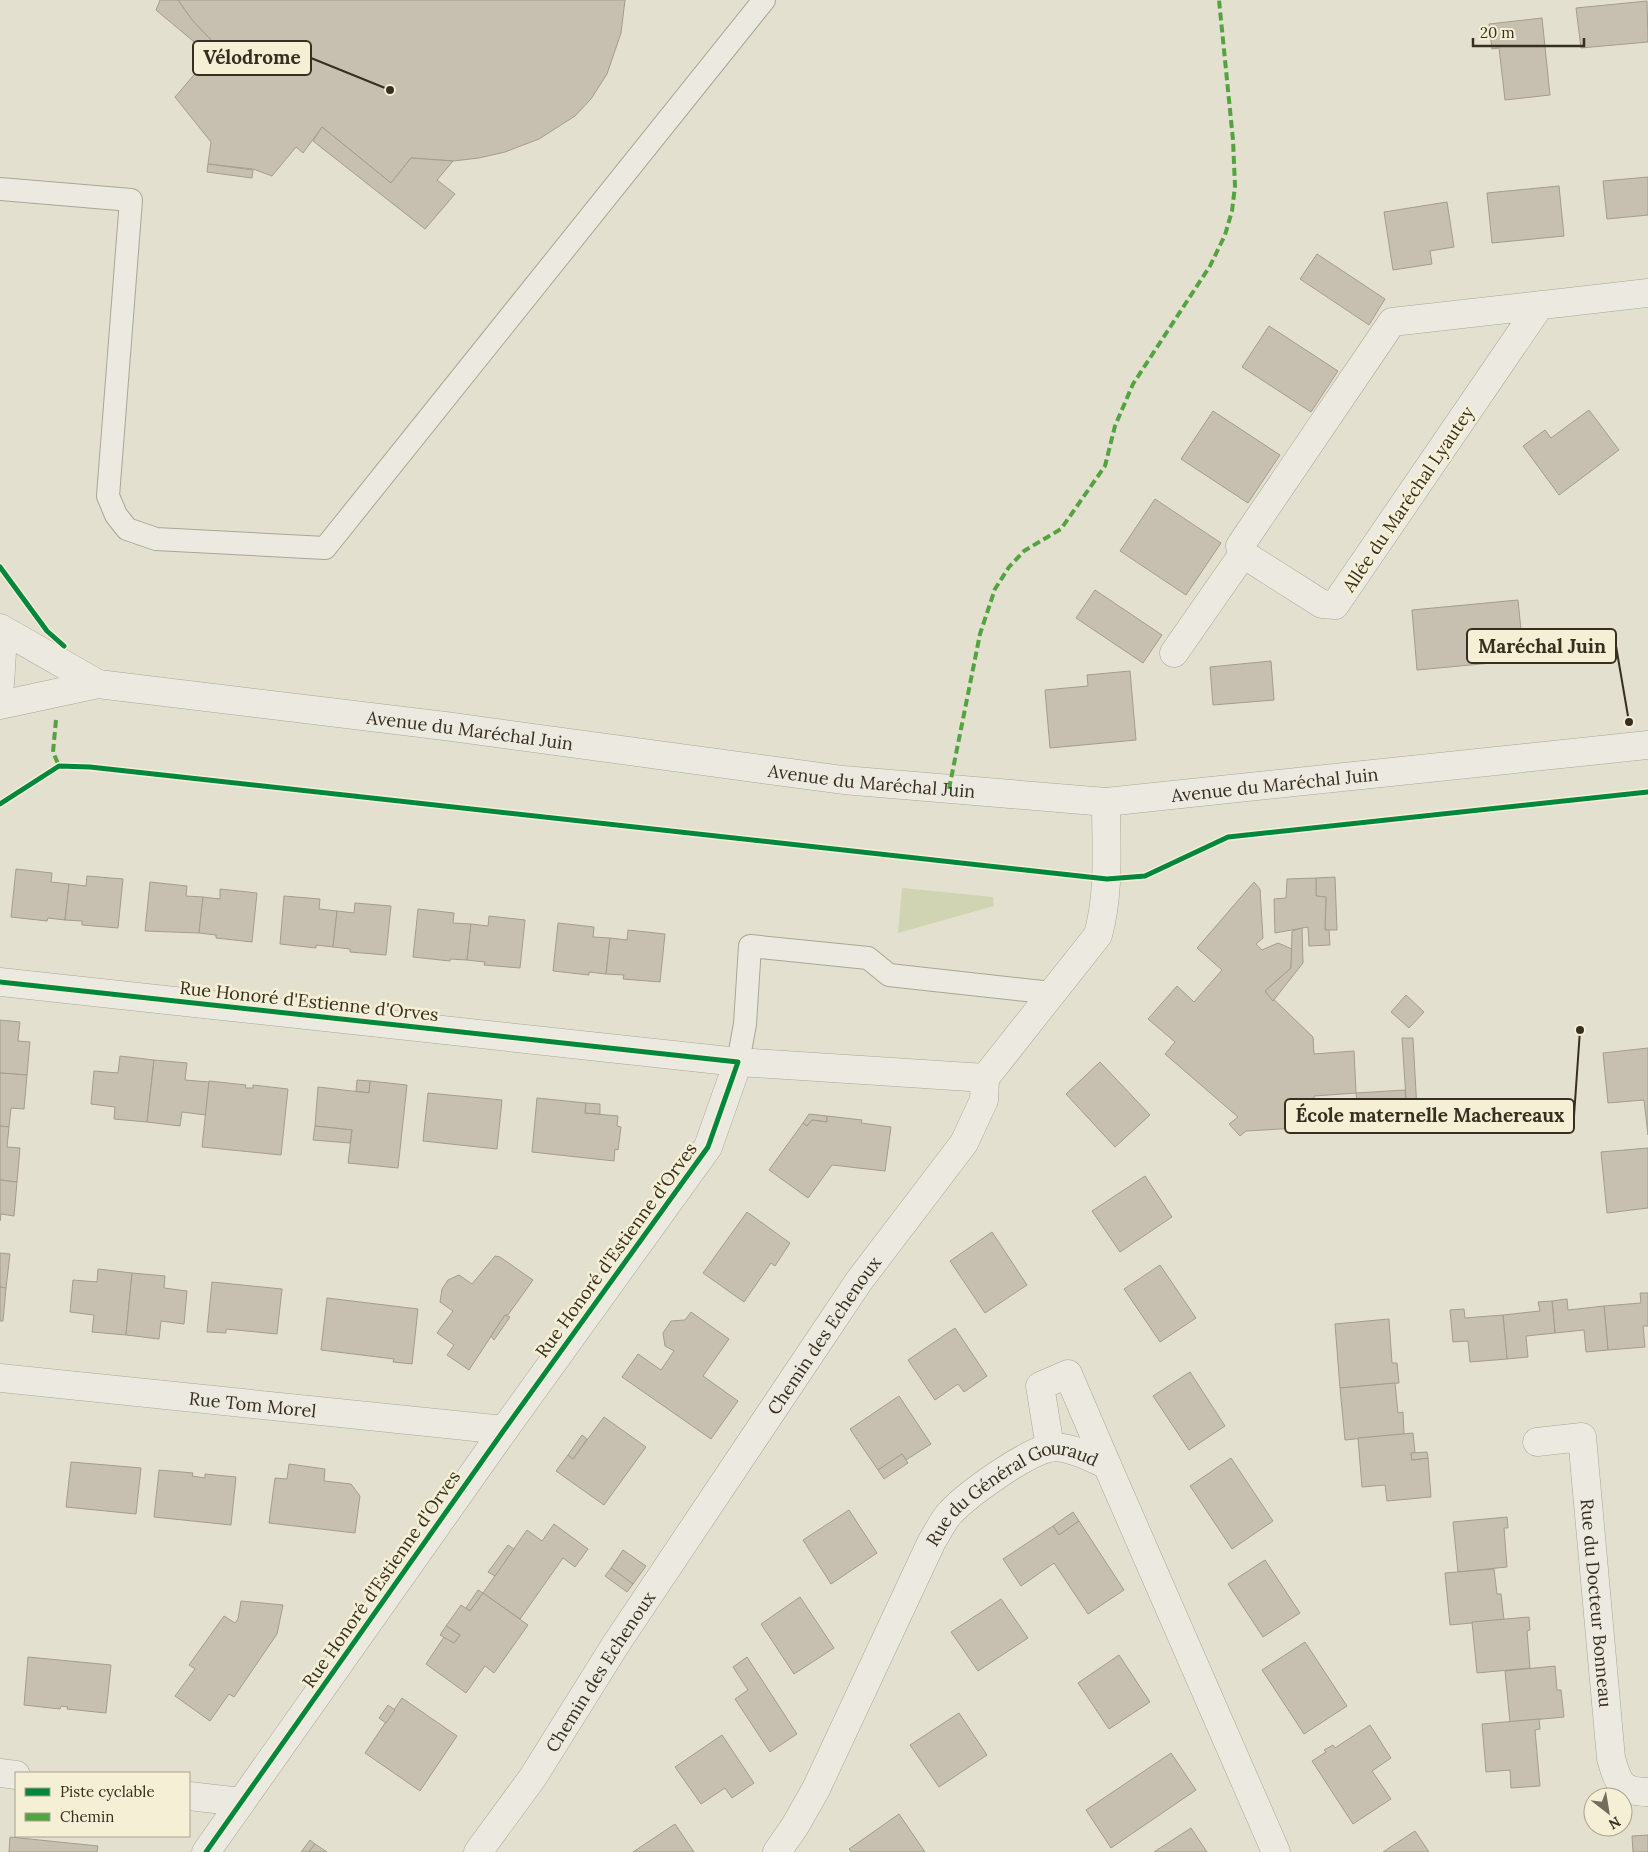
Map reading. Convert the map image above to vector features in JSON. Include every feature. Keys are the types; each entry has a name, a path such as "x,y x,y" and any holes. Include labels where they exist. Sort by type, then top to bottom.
{"street":[{"path":"1174,653 1243,554 1240,546 1392,322 1648,293"},
{"name":"Allée du Maréchal Lyautey","path":"1243,554 1322,604 1335,605 1540,305"},
{"name":"Avenue du Maréchal Juin","path":"0,628 98,684"},
{"path":"0,644 2,652 0,684"},
{"name":"Avenue du Maréchal Juin","path":"0,705 98,684 454,727 843,780 1106,802 1648,745"},
{"path":"738,1062 985,1078 1098,935 1105,908 1107,879 1106,802"},
{"name":"Rue Honoré d'Estienne d'Orves","path":"0,982 738,1062 708,1147 504,1430 206,1852"},
{"name":"Chemin des Echenoux","path":"478,1852 533,1777 616,1644 859,1280 964,1143 984,1100 985,1078"},
{"path":"1050,1448 1040,1386 1068,1374 1107,1465"},
{"name":"Rue Tom Morel","path":"0,1378 504,1430"},
{"name":"Rue du Docteur Bonneau","path":"1537,1442 1582,1437 1612,1758 1621,1784 1631,1792 1648,1792"},
{"name":"Rue du Général Gouraud","path":"777,1852 796,1826 816,1789 932,1541 950,1513 1016,1463 1050,1448 1078,1452 1107,1465 1276,1852"},
{"path":"0,1773 15,1775"},
{"path":"190,1796 240,1802"}],"lane":[{"path":"0,189 131,200 108,496 116,515 127,529 156,539 325,548 764,0"},
{"path":"738,1062 745,1024 750,946 868,958 889,975 1052,993"}],"green space":[{"path":"902,888 993,897 994,906 898,933"}],"building":[{"path":"160,0 178,0 193,21 218,47 211,56 156,10"},
{"path":"178,0 625,0 621,33 607,74 591,99 575,116 539,139 505,152 453,161 411,158 391,183 322,127 303,153 296,147 272,176 253,169 208,164 211,142 175,97 218,47 193,21"},
{"path":"1647,1 1648,42 1581,48 1576,8"},
{"path":"1542,18 1550,95 1505,100 1499,48 1492,49 1489,24"},
{"path":"322,127 391,183 411,158 453,161 437,180 455,194 425,229 313,141"},
{"path":"208,164 253,170 252,178 207,172"},
{"path":"1648,177 1648,215 1607,219 1603,181"},
{"path":"1559,186 1564,236 1492,243 1487,193"},
{"path":"1447,202 1454,247 1430,251 1432,264 1393,270 1384,212"},
{"path":"1317,254 1385,299 1369,325 1300,279"},
{"path":"1269,326 1338,371 1311,412 1242,367"},
{"path":"1589,410 1619,450 1559,495 1523,446 1545,430 1551,438"},
{"path":"1213,411 1280,455 1248,503 1181,459"},
{"path":"1155,499 1221,543 1186,595 1120,551"},
{"path":"1095,590 1162,635 1143,663 1076,618"},
{"path":"1518,600 1524,660 1417,670 1412,610"},
{"path":"1271,661 1274,700 1213,705 1210,667"},
{"path":"1130,671 1136,740 1050,748 1045,690 1088,686 1087,675"},
{"path":"16,869 52,873 51,882 69,884 65,920 48,918 47,921 11,917"},
{"path":"87,876 123,879 118,928 82,925 82,921 65,920 69,884 86,886"},
{"path":"1335,877 1337,930 1325,930 1326,897 1316,896 1316,878"},
{"path":"1316,878 1316,896 1326,897 1325,930 1329,930 1330,945 1309,946 1308,927 1275,933 1274,899 1286,898 1287,879"},
{"path":"150,882 187,886 186,896 203,897 199,933 145,931"},
{"path":"1254,882 1260,889 1263,938 1256,944 1262,950 1278,943 1292,949 1291,968 1265,991 1313,1037 1314,1054 1354,1051 1356,1093 1314,1096 1315,1127 1246,1131 1240,1136 1229,1124 1238,1117 1165,1054 1175,1042 1148,1019 1177,986 1194,1002 1222,970 1197,948"},
{"path":"220,889 257,893 252,942 216,938 216,935 199,933 203,897 220,899"},
{"path":"284,896 320,899 319,909 337,911 333,947 316,945 316,948 280,944"},
{"path":"355,903 391,906 386,955 350,952 350,949 333,947 337,911 354,913"},
{"path":"418,909 454,913 453,923 471,924 467,960 450,959 450,961 413,957"},
{"path":"489,916 525,920 520,968 484,965 485,962 467,960 471,924 488,926"},
{"path":"558,923 594,927 593,937 610,938 606,974 589,972 589,975 553,971"},
{"path":"1302,928 1303,963 1273,1001 1265,991 1291,968 1292,931"},
{"path":"628,930 665,934 660,982 623,979 624,975 606,974 610,938 627,940"},
{"path":"1406,995 1424,1012 1409,1028 1391,1012"},
{"path":"0,1020 20,1022 18,1041 30,1042 27,1075 0,1073"},
{"path":"1402,1038 1413,1038 1418,1128 1408,1128"},
{"path":"1648,1048 1648,1135 1644,1100 1608,1103 1603,1053"},
{"path":"120,1056 154,1060 147,1122 114,1119 115,1107 91,1104 94,1071 118,1073"},
{"path":"154,1060 187,1063 185,1080 209,1082 206,1115 182,1112 180,1126 147,1122"},
{"path":"1100,1062 1150,1115 1115,1147 1066,1094"},
{"path":"0,1073 27,1075 24,1109 11,1108 9,1127 0,1126"},
{"path":"357,1080 370,1081 369,1093 356,1091"},
{"path":"209,1081 246,1085 245,1088 253,1088 253,1085 288,1089 281,1155 202,1147"},
{"path":"370,1081 407,1085 398,1168 348,1163 352,1130 315,1126 318,1087 369,1093"},
{"path":"1405,1090 1408,1128 1359,1132 1356,1093"},
{"path":"428,1093 502,1100 497,1149 423,1141"},
{"path":"537,1098 586,1103 585,1113 618,1116 617,1126 621,1127 618,1150 615,1149 614,1161 532,1152"},
{"path":"586,1103 600,1104 600,1114 585,1113"},
{"path":"809,1114 827,1116 827,1122 812,1120 807,1126 803,1123"},
{"path":"827,1116 862,1120 861,1123 891,1127 885,1171 832,1165 808,1198 769,1170 803,1123 807,1126 812,1120 827,1122"},
{"path":"0,1126 9,1127 7,1147 20,1148 17,1182 0,1180"},
{"path":"315,1126 352,1130 350,1143 313,1140"},
{"path":"1648,1148 1648,1208 1607,1213 1601,1152"},
{"path":"1145,1176 1172,1217 1120,1252 1092,1211"},
{"path":"0,1180 17,1182 14,1216 1,1214 0,1221"},
{"path":"747,1212 790,1243 775,1266 771,1263 744,1302 703,1273"},
{"path":"992,1232 1027,1285 985,1313 950,1261"},
{"path":"0,1253 10,1254 6,1288 0,1287"},
{"path":"495,1256 500,1257 533,1280 508,1315 505,1315 469,1370 447,1355 454,1345 437,1333 453,1311 440,1302 442,1289 448,1280 459,1275 472,1284"},
{"path":"1160,1265 1196,1318 1160,1342 1124,1289"},
{"path":"98,1269 132,1273 126,1335 92,1332 94,1315 70,1312 73,1280 97,1282"},
{"path":"132,1273 165,1276 164,1288 187,1291 184,1324 161,1321 159,1339 126,1335"},
{"path":"212,1282 282,1289 277,1334 226,1329 226,1333 207,1332"},
{"path":"0,1287 6,1288 3,1321 0,1321"},
{"path":"1640,1293 1648,1293 1648,1326 1643,1326 1645,1347 1608,1350 1604,1306 1641,1303"},
{"path":"327,1298 418,1309 412,1364 393,1362 394,1359 321,1350"},
{"path":"1567,1299 1568,1310 1604,1306 1608,1350 1586,1352 1584,1330 1555,1333 1552,1301"},
{"path":"1552,1301 1555,1333 1526,1336 1528,1357 1507,1359 1503,1315 1540,1311 1538,1302"},
{"path":"1464,1309 1465,1318 1503,1315 1507,1359 1470,1362 1468,1341 1453,1342 1450,1310"},
{"path":"691,1312 729,1339 703,1376 738,1401 711,1439 622,1377 638,1354 661,1370 674,1351 665,1346 663,1333 671,1321 685,1320"},
{"path":"505,1315 510,1317 494,1340 491,1336"},
{"path":"1389,1319 1392,1363 1397,1363 1399,1383 1340,1388 1335,1324"},
{"path":"955,1328 987,1376 964,1392 958,1384 935,1400 908,1360"},
{"path":"1190,1372 1225,1426 1189,1450 1153,1396"},
{"path":"1395,1383 1398,1413 1403,1412 1404,1434 1345,1440 1340,1388"},
{"path":"899,1396 931,1444 906,1460 902,1454 878,1470 850,1429"},
{"path":"604,1417 646,1447 604,1505 556,1471 568,1455 573,1459"},
{"path":"1413,1433 1415,1453 1411,1453 1412,1460 1428,1458 1431,1497 1387,1501 1385,1485 1362,1487 1358,1438"},
{"path":"582,1435 587,1439 573,1459 568,1455"},
{"path":"1427,1452 1428,1458 1412,1460 1411,1453"},
{"path":"902,1454 908,1463 884,1479 878,1470"},
{"path":"1231,1458 1273,1521 1232,1549 1190,1486"},
{"path":"71,1462 141,1468 136,1514 66,1507"},
{"path":"289,1464 325,1469 324,1481 351,1484 360,1496 355,1533 269,1523 275,1478 287,1479"},
{"path":"159,1470 193,1473 192,1476 205,1478 205,1474 236,1477 231,1525 154,1517"},
{"path":"849,1510 877,1553 831,1584 803,1540"},
{"path":"1073,1512 1079,1521 1059,1535 1053,1526"},
{"path":"1507,1517 1508,1528 1504,1528 1507,1567 1458,1572 1453,1522"},
{"path":"1079,1521 1124,1590 1088,1614 1054,1563 1021,1586 1003,1559 1053,1526 1059,1535"},
{"path":"554,1524 588,1549 575,1567 563,1558 520,1619 483,1593 527,1530 542,1541"},
{"path":"508,1545 514,1549 495,1576 488,1572"},
{"path":"623,1550 646,1566 633,1584 611,1568"},
{"path":"1265,1560 1300,1613 1263,1637 1228,1584"},
{"path":"611,1568 633,1584 627,1592 605,1576"},
{"path":"1494,1569 1497,1594 1501,1594 1504,1620 1450,1625 1445,1573"},
{"path":"478,1590 483,1593 470,1611 466,1608"},
{"path":"483,1593 528,1625 494,1673 485,1666 466,1693 426,1664 444,1637 454,1643 460,1635 446,1626 461,1605 470,1611"},
{"path":"800,1597 834,1648 794,1674 761,1624"},
{"path":"1001,1599 1028,1638 978,1671 951,1632"},
{"path":"241,1601 283,1605 277,1634 234,1697 229,1694 210,1721 175,1696 195,1669 189,1665 224,1616 235,1623 238,1619"},
{"path":"1529,1617 1530,1630 1527,1631 1530,1668 1477,1673 1472,1622"},
{"path":"446,1626 460,1635 454,1643 440,1635"},
{"path":"1305,1642 1347,1706 1304,1734 1262,1670"},
{"path":"1119,1655 1150,1702 1109,1729 1078,1683"},
{"path":"28,1657 111,1665 106,1713 67,1709 68,1707 61,1706 60,1709 24,1705"},
{"path":"747,1657 797,1734 770,1752 735,1699 748,1690 733,1667"},
{"path":"1555,1666 1557,1690 1561,1690 1564,1717 1510,1722 1505,1671"},
{"path":"402,1698 457,1736 420,1791 365,1753"},
{"path":"388,1705 395,1710 386,1723 379,1718"},
{"path":"959,1713 987,1755 939,1787 910,1745"},
{"path":"1539,1719 1540,1729 1535,1730 1540,1786 1511,1788 1510,1770 1486,1772 1482,1724"},
{"path":"1370,1725 1391,1758 1372,1771 1391,1799 1353,1824 1312,1761 1326,1752 1324,1750 1333,1745 1335,1748"},
{"path":"722,1735 754,1783 732,1798 725,1788 701,1804 675,1767"},
{"path":"1171,1753 1196,1790 1111,1848 1086,1810"},
{"path":"899,1814 925,1852 851,1852 849,1849"},
{"path":"675,1824 694,1852 633,1852"},
{"path":"1191,1828 1207,1852 1154,1852"},
{"path":"1415,1831 1429,1852 1383,1852"},
{"path":"1648,1835 1648,1852 1633,1852 1633,1836"},
{"path":"10,1837 98,1846 97,1852 9,1852"},
{"path":"310,1840 315,1844 309,1852 301,1852"},
{"path":"315,1844 327,1852 309,1852"}],"marked path":[{"path":"949,789 980,634 995,589 1009,567 1024,551 1061,529 1105,466 1115,426 1133,384 1210,266 1225,235 1232,211 1235,186 1233,140 1219,0"},
{"path":"56,720 53,752 59,766"}],"cycle path":[{"path":"0,567 47,631 64,646"},
{"path":"0,804 59,766 90,767 1107,879 1145,876 1228,837 1648,792"},
{"path":"0,982 738,1062 708,1147 504,1430 206,1852"}],"place":[{"name":"Vélodrome","path":"390,90"},
{"name":"Maréchal Juin","path":"1629,722"},
{"name":"École maternelle Machereaux","path":"1580,1030"}]}
